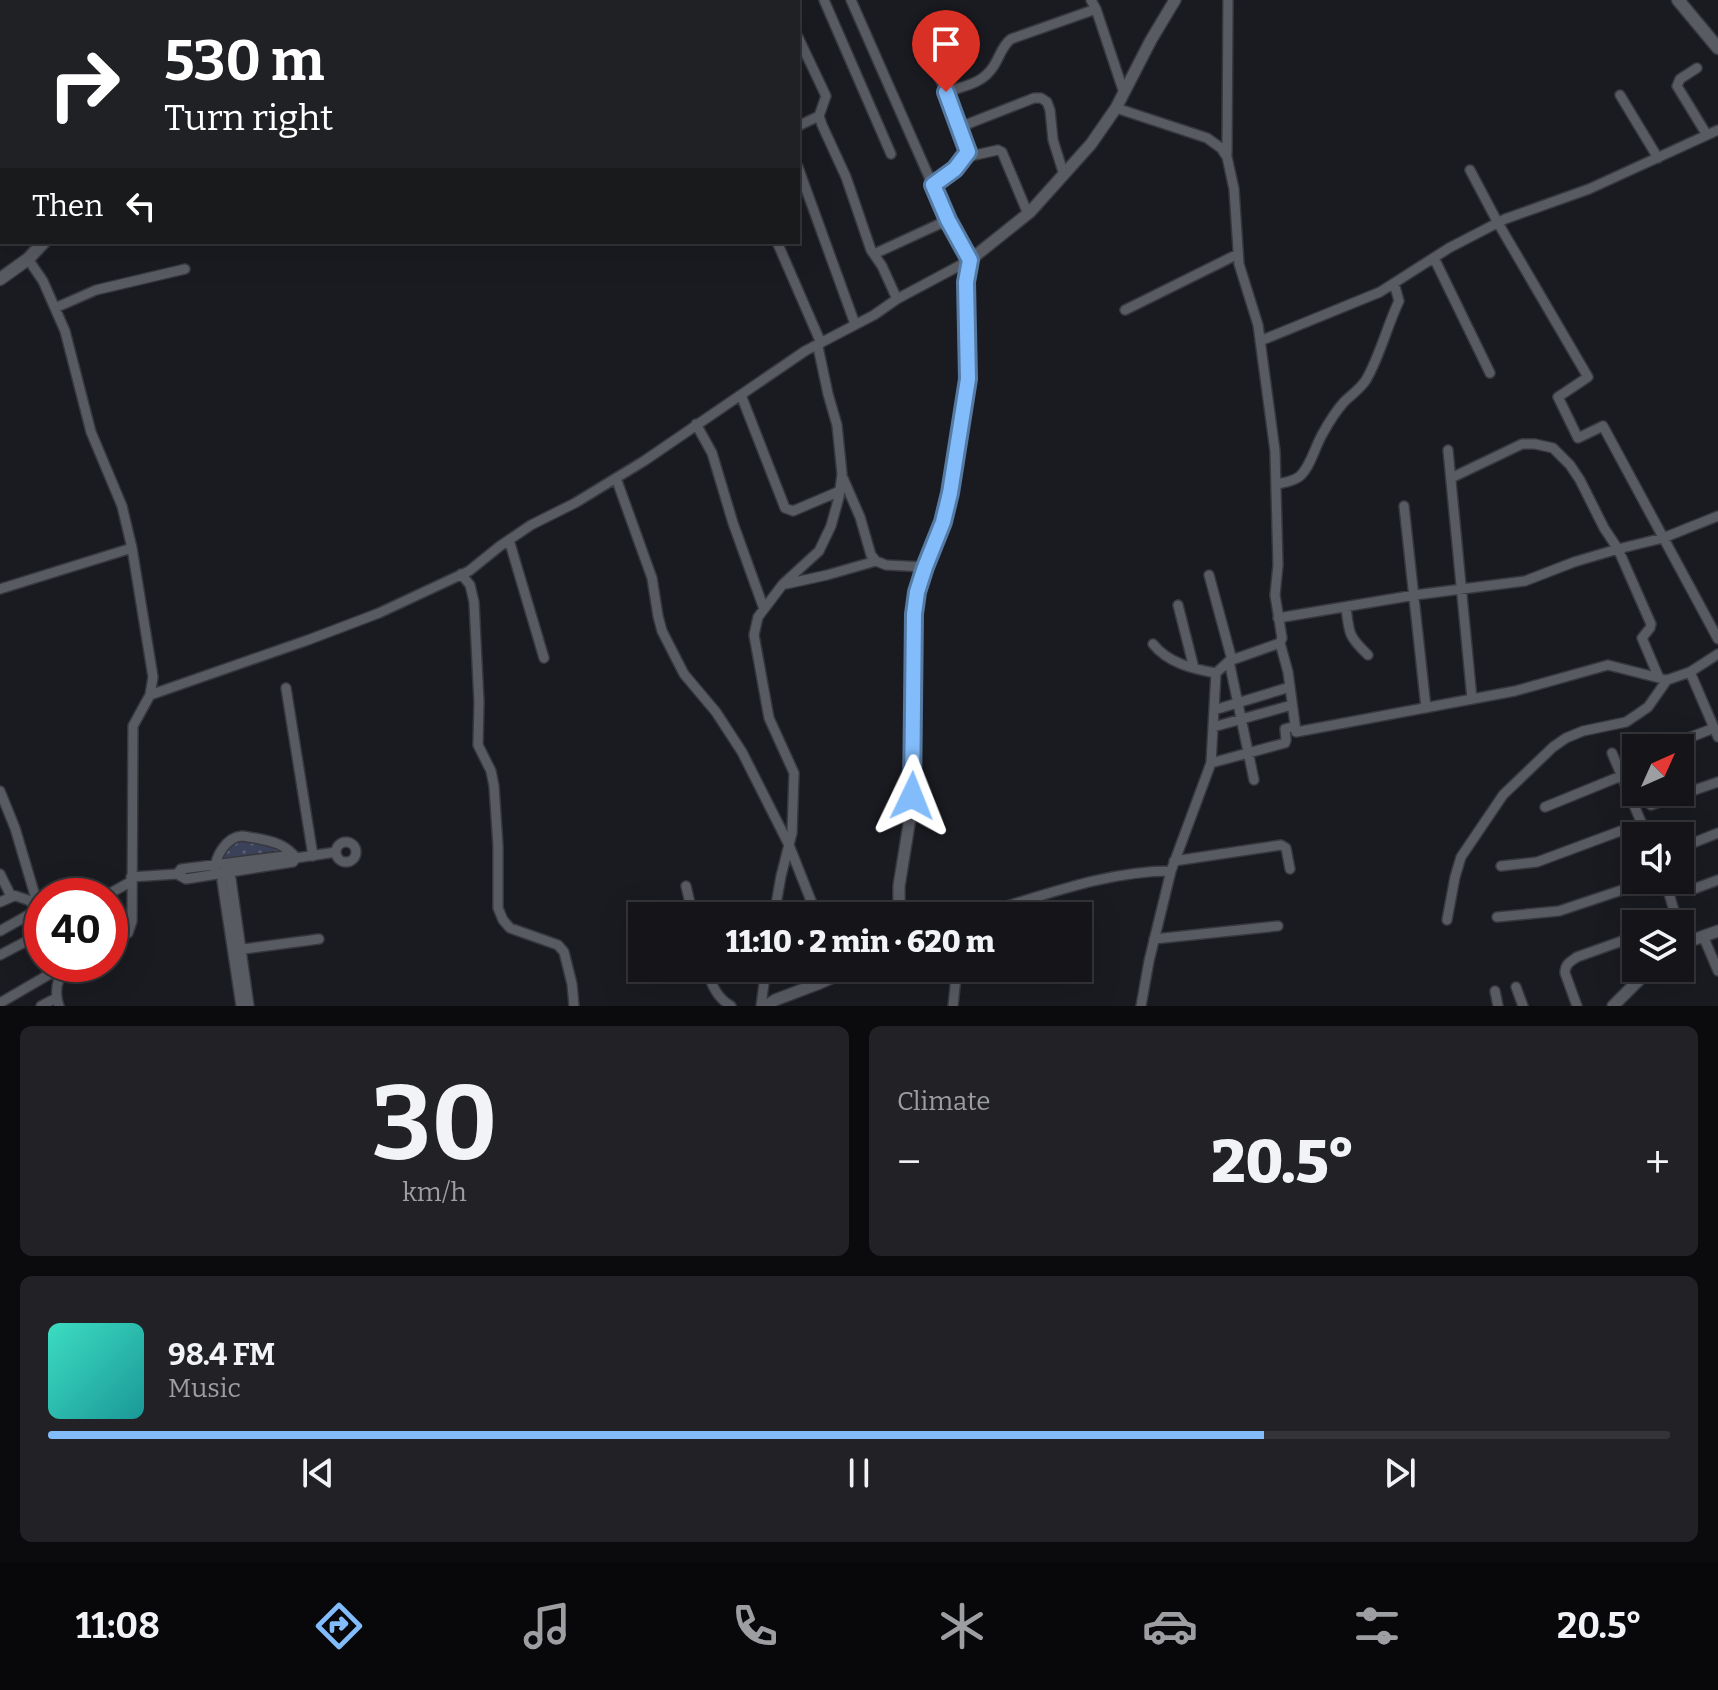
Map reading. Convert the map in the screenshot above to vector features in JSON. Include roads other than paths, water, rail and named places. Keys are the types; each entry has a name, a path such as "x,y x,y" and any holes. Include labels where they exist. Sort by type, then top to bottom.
{"main road":[{"path":"1683,2 1718,48"},
{"path":"0,279 28,259 42,244"}],"street":[{"path":"824,0 891,154"},
{"path":"851,0 948,220 970,260 966,282 968,379 950,493 943,522 917,592 914,614 913,780 898,902"},
{"path":"150,695 379,613 469,571 531,525 616,478 817,344 970,260 1028,214 1091,144 1116,108 1175,0"},
{"path":"1228,0 1227,157 1234,189 1238,254 1258,325 1275,451 1278,565 1275,595 1296,732 1515,691 1608,665 1663,679 1690,672 1718,654"},
{"path":"946,92 985,77 1003,46 1011,39 1094,4 1124,93"},
{"path":"800,41 826,96 819,116 822,125 846,177 871,250 897,299"},
{"path":"932,60 968,148 966,157 933,185"},
{"path":"800,68 810,62"},
{"path":"1697,68 1680,79 1677,86 1707,135"},
{"path":"1620,95 1658,158"},
{"path":"960,127 1041,98 1050,110 1053,140 1064,175"},
{"path":"1116,108 1207,138 1227,157"},
{"path":"800,125 819,116"},
{"path":"1260,341 1380,292 1498,223 1589,189 1718,130"},
{"path":"966,157 998,150 1002,152 1028,214"},
{"path":"1470,170 1588,377 1558,397 1578,438 1603,426 1718,639"},
{"path":"802,192 855,324"},
{"path":"874,254 948,220"},
{"path":"777,902 792,833 794,773 769,718 754,635 758,617 783,584 819,551 831,526 842,474 837,425 821,357 778,244"},
{"path":"1125,310 1238,254"},
{"path":"1434,258 1490,373"},
{"path":"28,259 43,281 65,331 91,432 122,506 153,677 150,695 133,726 132,921 128,933"},
{"path":"55,308 96,290 185,269"},
{"path":"1277,484 1298,478 1332,418 1366,381 1399,301 1394,283"},
{"path":"741,395 785,508 793,511 840,491"},
{"path":"696,424 712,453 764,609"},
{"path":"1451,478 1522,444 1548,445 1559,453 1580,480 1618,549 1651,624 1642,638 1663,679"},
{"path":"1448,450 1472,699"},
{"path":"842,474 860,517 871,555 876,561 886,565 925,567"},
{"path":"616,478 652,578 662,631 684,674 731,732 789,845 811,902"},
{"path":"1404,506 1426,708"},
{"path":"1278,618 1415,595 1525,581 1574,562 1663,538 1718,516"},
{"path":"509,540 544,658"},
{"path":"0,589 132,548"},
{"path":"783,584 876,561"},
{"path":"461,574 470,585 474,602 478,745 491,771 494,786 498,908 510,928 558,945 564,952 574,1006"},
{"path":"1209,575 1254,780"},
{"path":"1178,605 1194,668"},
{"path":"1346,607 1349,633 1368,655"},
{"path":"1141,1006 1172,866 1211,763 1216,673 1230,660 1280,643"},
{"path":"1153,644 1167,658 1216,673"},
{"path":"1690,672 1716,733 1694,739"},
{"path":"1447,920 1461,857 1503,795 1566,738 1626,722 1648,707 1663,679"},
{"path":"1214,710 1290,687"},
{"path":"286,688 313,856"},
{"path":"1213,727 1292,705"},
{"path":"1211,763 1285,743 1285,729 1295,726"},
{"path":"1612,753 1642,822"},
{"path":"1545,807 1621,776"},
{"path":"1694,790 1718,782"},
{"path":"0,791 30,878"},
{"path":"1501,866 1537,862 1622,830"},
{"path":"1694,842 1718,833"},
{"path":"241,1006 231,879 220,869 218,856 228,842 242,835 274,842 290,849 296,858"},
{"path":"1021,902 1086,883 1281,845 1286,848 1290,869"},
{"path":"128,882 177,874 181,869 220,869 293,855 296,858 336,852"},
{"path":"0,874 7,890 24,899"},
{"path":"1694,889 1718,880"},
{"path":"686,886 690,902"},
{"path":"1497,917 1559,911 1622,890"},
{"path":"0,902 14,896"},
{"path":"0,931 24,920"},
{"path":"1154,939 1278,926"},
{"path":"1694,940 1718,931"},
{"path":"1703,936 1718,971"},
{"path":"237,950 319,939"},
{"path":"1577,1006 1565,967 1577,957 1622,941"},
{"path":"0,955 24,942"},
{"path":"237,950 249,1006"},
{"path":"0,1003 36,982"},
{"path":"711,982 719,997 731,1006"},
{"path":"763,1006 765,982"},
{"path":"763,1006 817,982"},
{"path":"953,1006 956,982"},
{"path":"1613,1006 1625,1001 1640,982"},
{"path":"1516,987 1523,1006"},
{"path":"1495,991 1498,1006"},
{"path":"41,1006 58,1002"}]}
